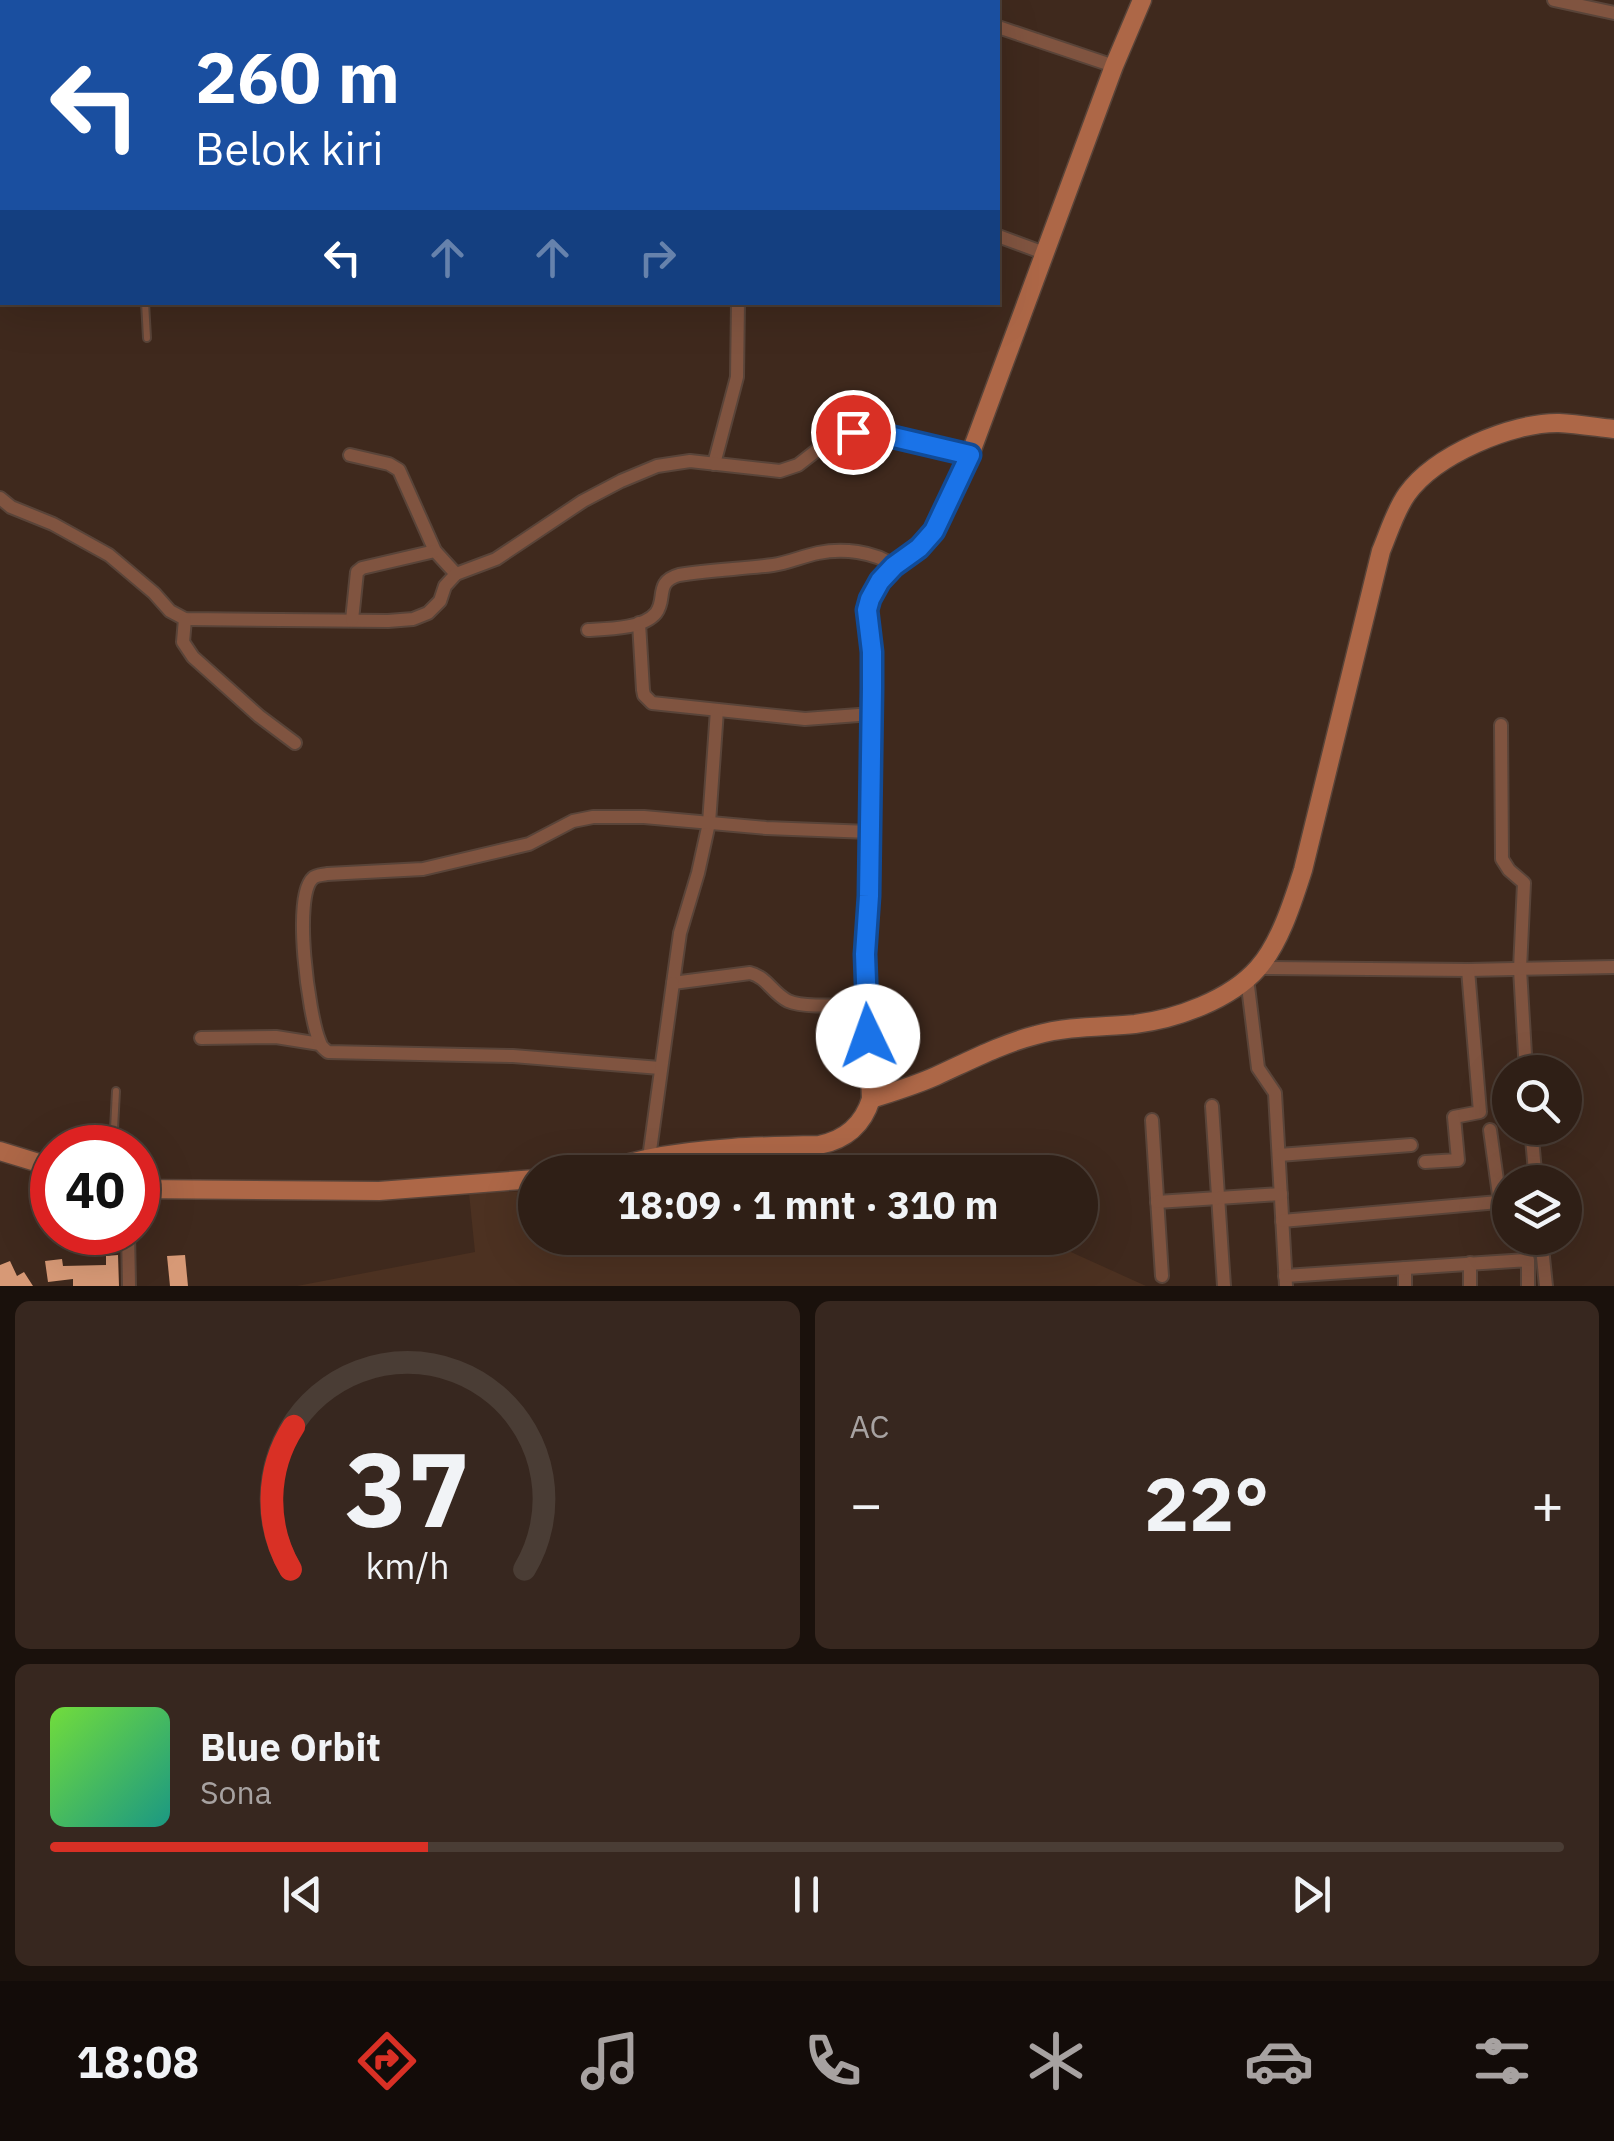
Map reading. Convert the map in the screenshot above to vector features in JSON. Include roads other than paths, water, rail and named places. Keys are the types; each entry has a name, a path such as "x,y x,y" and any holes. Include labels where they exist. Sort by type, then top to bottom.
{"street":[{"path":"673,1155 728,1148 818,1145 850,1132 867,1114 871,1099 865,954 872,652 867,610 874,589 934,531 970,455 1142,0"},
{"path":"1554,0 1614,13"},
{"path":"1000,28 1114,66"},
{"path":"1000,237 1044,253"},
{"path":"714,464 737,378 738,305"},
{"path":"871,1099 931,1079 1034,1035 1139,1023 1192,1011 1253,973 1290,908 1303,870 1382,552 1395,514 1408,492 1446,460 1506,432 1557,423 1614,429"},
{"path":"0,498 11,508 53,524 109,555 139,578 170,611 185,619 401,620 421,617 435,608 456,574 515,548 621,480 668,463 690,461 768,471 788,469 835,436 868,431 970,455"},
{"path":"350,454 399,470 435,551 456,574"},
{"path":"352,620 357,572 435,551"},
{"path":"588,630 639,624 654,616 660,608 664,586 669,578 679,575 768,566 837,551 884,558 894,566"},
{"path":"185,619 184,642 193,657 259,716 295,742"},
{"path":"639,624 643,690 652,704 804,719 872,714"},
{"path":"650,1155 680,934 709,823 717,710"},
{"path":"1501,725 1502,860 1524,883 1520,969 1525,1055"},
{"path":"320,1044 302,940 303,907 313,878 423,869 529,844 573,821 593,817 870,832"},
{"path":"1253,973 1614,967"},
{"path":"1425,1162 1458,1160 1454,1117 1480,1112 1468,970"},
{"path":"673,983 750,973 761,976 780,996 796,1003 867,1004"},
{"path":"1253,973 1258,1068 1275,1093 1286,1281 1348,1279 1406,1268 1528,1260 1528,1286"},
{"path":"201,1038 276,1038 320,1044 332,1054 513,1056 660,1068"},
{"path":"1212,1106 1224,1286"},
{"path":"1152,1120 1162,1276"},
{"path":"1490,1130 1497,1165"},
{"path":"1279,1155 1411,1145"},
{"path":"0,1151 30,1160"},
{"path":"160,1189 379,1192 518,1181"},
{"path":"1157,1202 1281,1194"},
{"path":"1282,1221 1492,1203"},
{"path":"128,1255 129,1286"},
{"path":"1543,1255 1546,1286"},
{"path":"1470,1264 1470,1286"},
{"path":"1406,1268 1406,1286"}],"lane":[{"path":"144,305 147,338"},
{"path":"114,1125 116,1091"}]}
